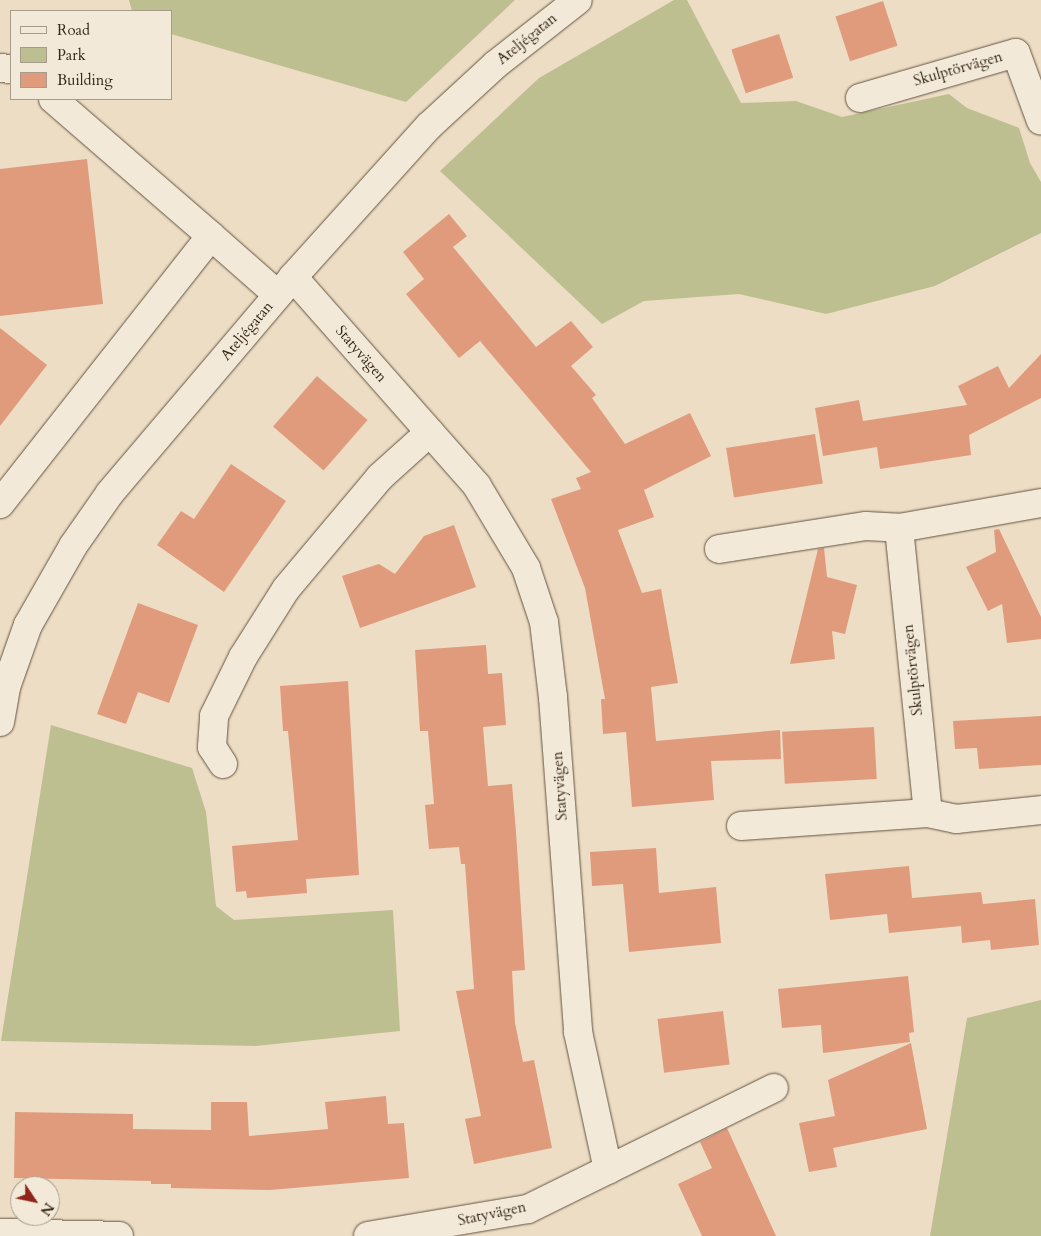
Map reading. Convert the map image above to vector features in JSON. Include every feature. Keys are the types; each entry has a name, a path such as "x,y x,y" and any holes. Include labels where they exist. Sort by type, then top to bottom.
{"street":[{"name":"Ateljégatan","path":"0,722 7,664 73,546 110,494 285,286 428,126 495,65 578,0"},
{"name":"Skulptörvägen","path":"860,98 1016,53 1041,121"},
{"name":"Statyvägen","path":"54,100 211,236 285,286 430,432 497,515 526,568 544,622 553,697 578,1032 608,1170"},
{"path":"0,504 211,236"},
{"path":"223,764 212,748 214,716 243,657 286,589 380,477 430,432"},
{"path":"719,548 866,526 899,528 1041,503"},
{"name":"Skulptörvägen","path":"899,528 928,813"},
{"path":"741,826 928,813 956,819 1041,810"},
{"name":"Statyvägen","path":"368,1236 528,1209 774,1088"},
{"path":"0,1233 119,1236"}],"green space":[{"path":"129,0 515,0 406,102 172,34 172,10 132,10"},
{"path":"674,0 687,0 741,103 796,101 842,117 949,94 967,108 1019,128 1030,163 1041,182 1041,233 935,286 826,314 739,294 644,301 602,324 440,171 539,78"},
{"path":"51,725 192,768 206,812 216,906 234,920 393,910 400,1031 256,1046 1,1041"},
{"path":"1041,1000 1041,1236 930,1236 967,1018"}],"building":[{"path":"883,1 898,46 850,61 835,16"},
{"path":"779,34 793,78 746,93 731,49"},
{"path":"87,159 103,304 0,316 0,169"},
{"path":"449,214 467,236 453,247 536,347 571,321 593,347 571,366 596,395 592,398 625,444 690,413 711,456 644,490 654,517 618,530 642,593 661,589 678,683 651,687 656,741 780,730 781,759 711,761 714,800 632,807 626,732 603,734 601,699 605,699 585,588 551,499 581,489 576,478 591,472 480,341 459,358 406,294 424,279 403,252"},
{"path":"0,328 47,365 0,426"},
{"path":"1041,354 1041,398 969,435 971,455 880,469 877,447 823,456 815,408 859,400 863,421 967,405 958,386 998,366 1009,388"},
{"path":"317,376 368,420 324,471 273,427"},
{"path":"815,434 823,483 734,497 726,448"},
{"path":"231,464 286,501 224,592 157,545 181,511 194,519"},
{"path":"454,525 476,587 360,628 342,576 379,564 395,574 424,536"},
{"path":"999,529 1041,617 1041,639 1007,643 1002,604 988,611 966,567 996,552 994,530"},
{"path":"824,548 827,577 857,585 845,634 832,631 835,659 790,664 818,549"},
{"path":"138,603 198,625 169,703 138,692 126,724 97,714"},
{"path":"486,645 488,674 502,673 506,725 483,727 488,786 512,784 516,832 525,970 512,971 515,1023 523,1062 534,1060 552,1148 474,1164 465,1119 481,1116 456,991 474,989 465,864 461,864 459,847 429,849 425,805 434,804 428,731 420,731 415,650"},
{"path":"348,681 359,875 306,879 307,893 247,898 246,891 236,892 232,846 298,840 288,731 283,731 280,686"},
{"path":"1041,716 1041,765 979,769 977,748 955,749 953,721"},
{"path":"874,727 877,779 785,784 782,732"},
{"path":"656,848 659,893 716,887 721,943 629,952 623,884 592,886 590,852"},
{"path":"909,866 912,898 981,892 983,904 1035,899 1039,945 991,950 990,940 962,943 961,926 889,933 887,914 830,920 825,874"},
{"path":"908,976 914,1032 909,1033 910,1042 823,1053 821,1025 782,1028 778,989"},
{"path":"723,1011 730,1065 664,1073 657,1019"},
{"path":"911,1043 927,1129 833,1148 837,1167 809,1172 799,1123 835,1116 828,1080"},
{"path":"386,1096 388,1124 404,1123 409,1178 270,1190 171,1188 171,1184 151,1184 151,1181 60,1179 60,1176 14,1176 15,1112 133,1114 133,1129 211,1130 211,1102 247,1102 249,1136 328,1129 325,1102"},
{"path":"727,1128 776,1236 702,1236 678,1184 712,1168 700,1142"}]}
